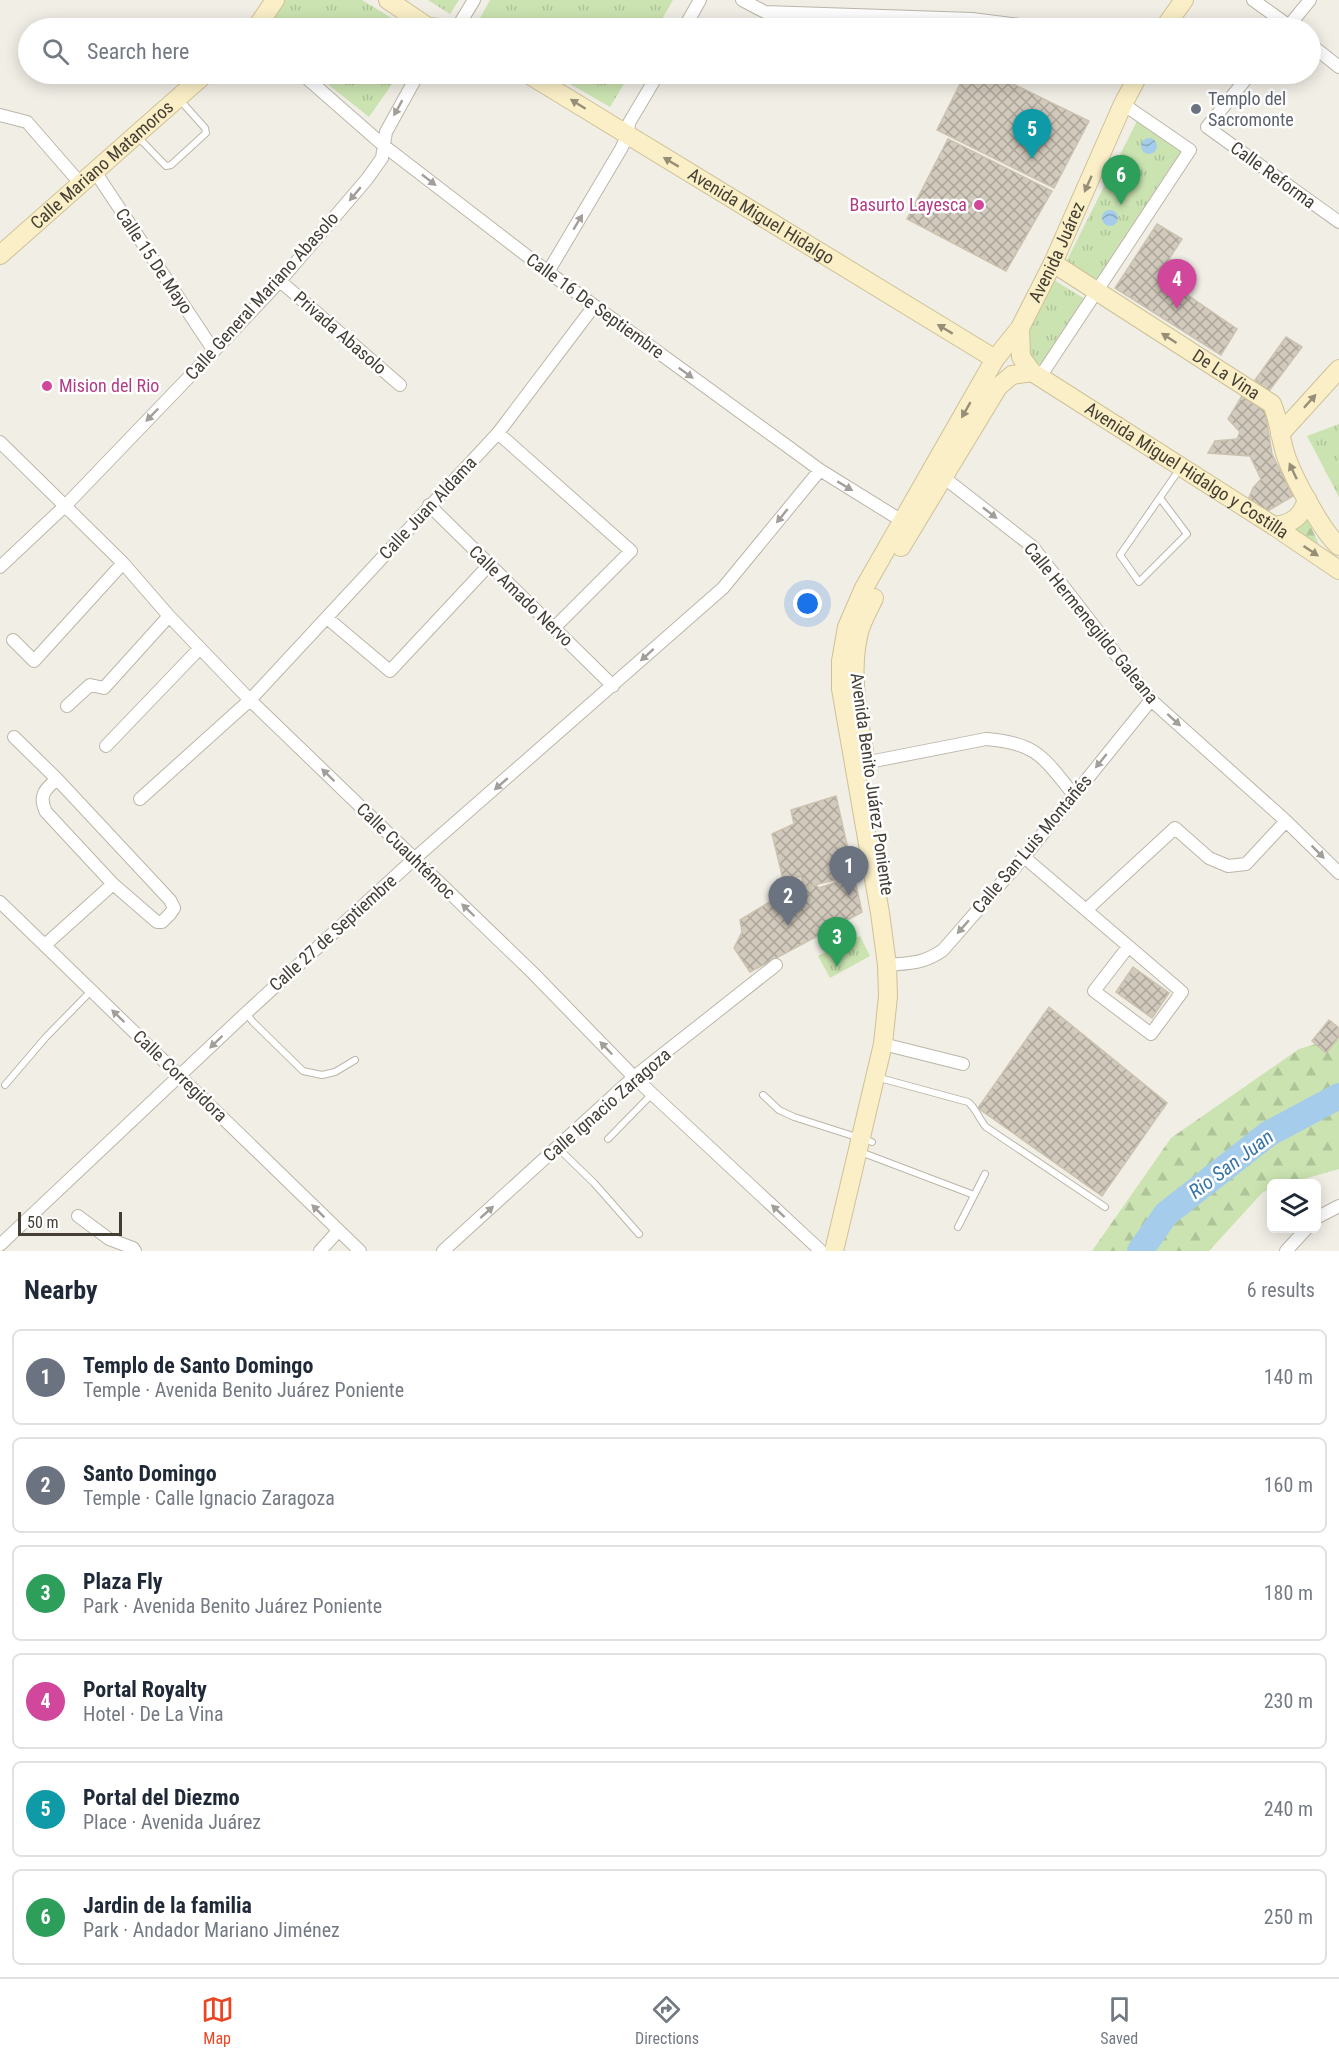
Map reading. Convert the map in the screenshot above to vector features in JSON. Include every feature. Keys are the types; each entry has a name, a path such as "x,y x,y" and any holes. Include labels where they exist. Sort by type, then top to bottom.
{"street":[{"path":"263,18 275,0"},
{"path":"388,0 415,18"},
{"path":"463,18 474,0"},
{"path":"690,18 700,0"},
{"path":"742,0 765,12 942,18"},
{"path":"765,12 772,0"},
{"path":"1171,18 1184,0"},
{"path":"1253,0 1276,18"},
{"path":"1296,18 1310,0"},
{"path":"1321,52 1339,67"},
{"name":"Calle Mariano Matamoros","path":"0,255 193,84"},
{"name":"Calle 16 De Septiembre","path":"313,84 383,145 548,272 820,470 907,524"},
{"name":"Calle General Mariano Abasolo","path":"0,567 66,505 280,281 378,166 382,158 386,132 412,84"},
{"name":"Avenida Miguel Hidalgo","path":"544,84 995,359"},
{"path":"548,272 621,149 628,135 629,123 652,84"},
{"name":"Avenida Juárez","path":"995,359 1020,328 1053,263 1133,84"},
{"name":"Calle Reforma","path":"1242,84 1207,127 1339,222"},
{"path":"1020,328 1021,357 1036,374 1190,150 1123,104"},
{"path":"0,115 27,122 80,183"},
{"name":"Calle 15 De Mayo","path":"94,170 214,351"},
{"name":"De La Vina","path":"1053,263 1272,404 1278,417 1286,456 1307,499 1336,543"},
{"name":"Privada Abasolo","path":"280,281 400,385"},
{"name":"Calle Juan Aldama","path":"140,799 250,700 498,433 594,306"},
{"path":"982,416 996,379 998,370 995,359"},
{"name":"Avenida Benito Juárez Poniente","path":"834,1251 865,1146 888,1045 887,1004 892,965 880,913 860,764 841,689 841,661 847,627 864,588 938,473 995,359"},
{"path":"1280,434 1339,369"},
{"name":"Avenida Benito Juárez Poniente","path":"938,473 982,416 1004,380 1012,375 1036,374"},
{"name":"Avenida Miguel Hidalgo y Costilla","path":"1036,374 1339,570"},
{"path":"498,433 631,550 554,628"},
{"name":"Calle Cuauhtémoc","path":"0,442 123,562 169,616 250,700 533,973 634,1077 821,1251"},
{"name":"Calle 27 de Septiembre","path":"0,1245 246,1012 414,859 723,588 820,470"},
{"name":"Calle Hermenegildo Galeana","path":"938,473 1033,547 1151,700 1286,821 1339,873"},
{"path":"1274,526 1286,525 1296,519 1304,510 1307,499"},
{"name":"Calle Amado Nervo","path":"429,505 613,686"},
{"path":"13,640 34,662 123,562"},
{"path":"327,618 390,671 489,565"},
{"path":"67,706 90,685 104,688 169,616"},
{"path":"106,746 200,648"},
{"name":"Calle San Luis Montañés","path":"892,965 917,963 930,959 943,950 1024,857 1151,700"},
{"path":"14,737 57,779 170,900 174,908 162,922 157,922 113,884 46,812 42,796 46,788 57,779"},
{"path":"860,764 986,740 1007,741 1024,746 1044,758 1074,795"},
{"path":"1086,910 1175,828 1209,858 1228,866 1246,864 1286,821"},
{"path":"1024,857 1182,992 1151,1034 1094,991 1128,947"},
{"path":"45,945 113,884"},
{"name":"Calle Corregidora","path":"0,902 360,1251"},
{"name":"Calle Ignacio Zaragoza","path":"443,1251 634,1077 776,965"},
{"path":"888,1045 963,1064"},
{"name":"Avenida Benito Juárez Poniente","path":"847,1251 865,1146"},
{"path":"1321,1216 1339,1206"},
{"path":"78,1216 109,1239 134,1248 135,1251"},
{"path":"320,1251 338,1231"},
{"path":"1286,1251 1302,1233"}],"lane":[{"path":"135,135 166,166 171,165 206,133 206,128 177,98"},
{"path":"1160,498 1187,534 1139,582 1120,555 1160,498 1182,467"},
{"path":"5,1085 46,1037 92,990"},
{"path":"246,1012 253,1022 303,1071 321,1075 335,1072 355,1060"},
{"path":"881,1078 968,1102 974,1106 978,1117 986,1127 1105,1207"},
{"path":"608,1139 652,1094"},
{"path":"763,1095 778,1110 974,1195"},
{"path":"558,1148 594,1183 639,1234"},
{"path":"958,1227 985,1174"}],"green space":[{"path":"281,0 362,0 392,18 269,18"},
{"path":"428,0 459,0 450,14"},
{"path":"490,0 673,0 663,18 480,18"},
{"path":"328,84 392,84 369,117"},
{"path":"570,84 624,84 610,107"},
{"path":"1139,117 1184,149 1099,281 1066,262"},
{"path":"1054,280 1085,299 1042,366 1027,356 1025,333"},
{"path":"1339,424 1339,497 1307,436"},
{"path":"1307,519 1319,544 1292,530"},
{"path":"860,936 870,956 830,978 818,956"},
{"path":"1339,1037 1339,1169 1304,1179 1267,1179 1267,1190 1263,1192 1209,1251 1092,1251 1171,1138 1299,1049"}],"water":[{"path":"1149,138 1155,140 1157,146 1155,152 1149,154 1143,152 1141,146 1143,140"},
{"path":"1110,210 1116,212 1118,218 1116,224 1110,226 1104,224 1102,218 1104,212"}],"building":[{"path":"960,84 1013,84 1089,121 1054,188 937,130"},
{"name":"Basurto Layesca","path":"948,139 1052,191 1006,271 907,219"},
{"path":"1157,224 1182,239 1169,259 1187,268 1173,285 1237,329 1221,355 1115,288"},
{"path":"1286,337 1302,347 1269,391 1255,380"},
{"path":"1242,396 1265,411 1272,454 1293,496 1266,512 1248,500 1253,488 1261,479 1250,456 1208,453 1215,441 1237,439 1240,432 1228,419"},
{"path":"836,796 854,876 804,887 801,876 784,883 772,834 794,824 791,810"},
{"path":"854,876 862,912 750,972 734,948 742,932 740,920 778,897 804,887 816,885 819,888"},
{"path":"1133,967 1169,993 1152,1018 1116,992"},
{"path":"1049,1007 1167,1103 1102,1196 978,1108"},
{"path":"1329,1020 1339,1028 1339,1037 1326,1053 1312,1041"}],"waterway":[{"name":"Rio San Juan","path":"1140,1251 1166,1214 1268,1134 1339,1096"}],"place":[{"name":"Templo del Sacromonte","path":"1196,109"},
{"name":"Portal del Diezmo","path":"1032,159"},
{"name":"Basurto Layesca","path":"979,205"},
{"name":"Jardin de la familia","path":"1121,205"},
{"name":"Portal Royalty","path":"1177,309"},
{"name":"Mision del Rio","path":"47,386"},
{"name":"Templo de Santo Domingo","path":"849,896"},
{"name":"Santo Domingo","path":"788,926"},
{"name":"Plaza Fly","path":"837,967"}]}
